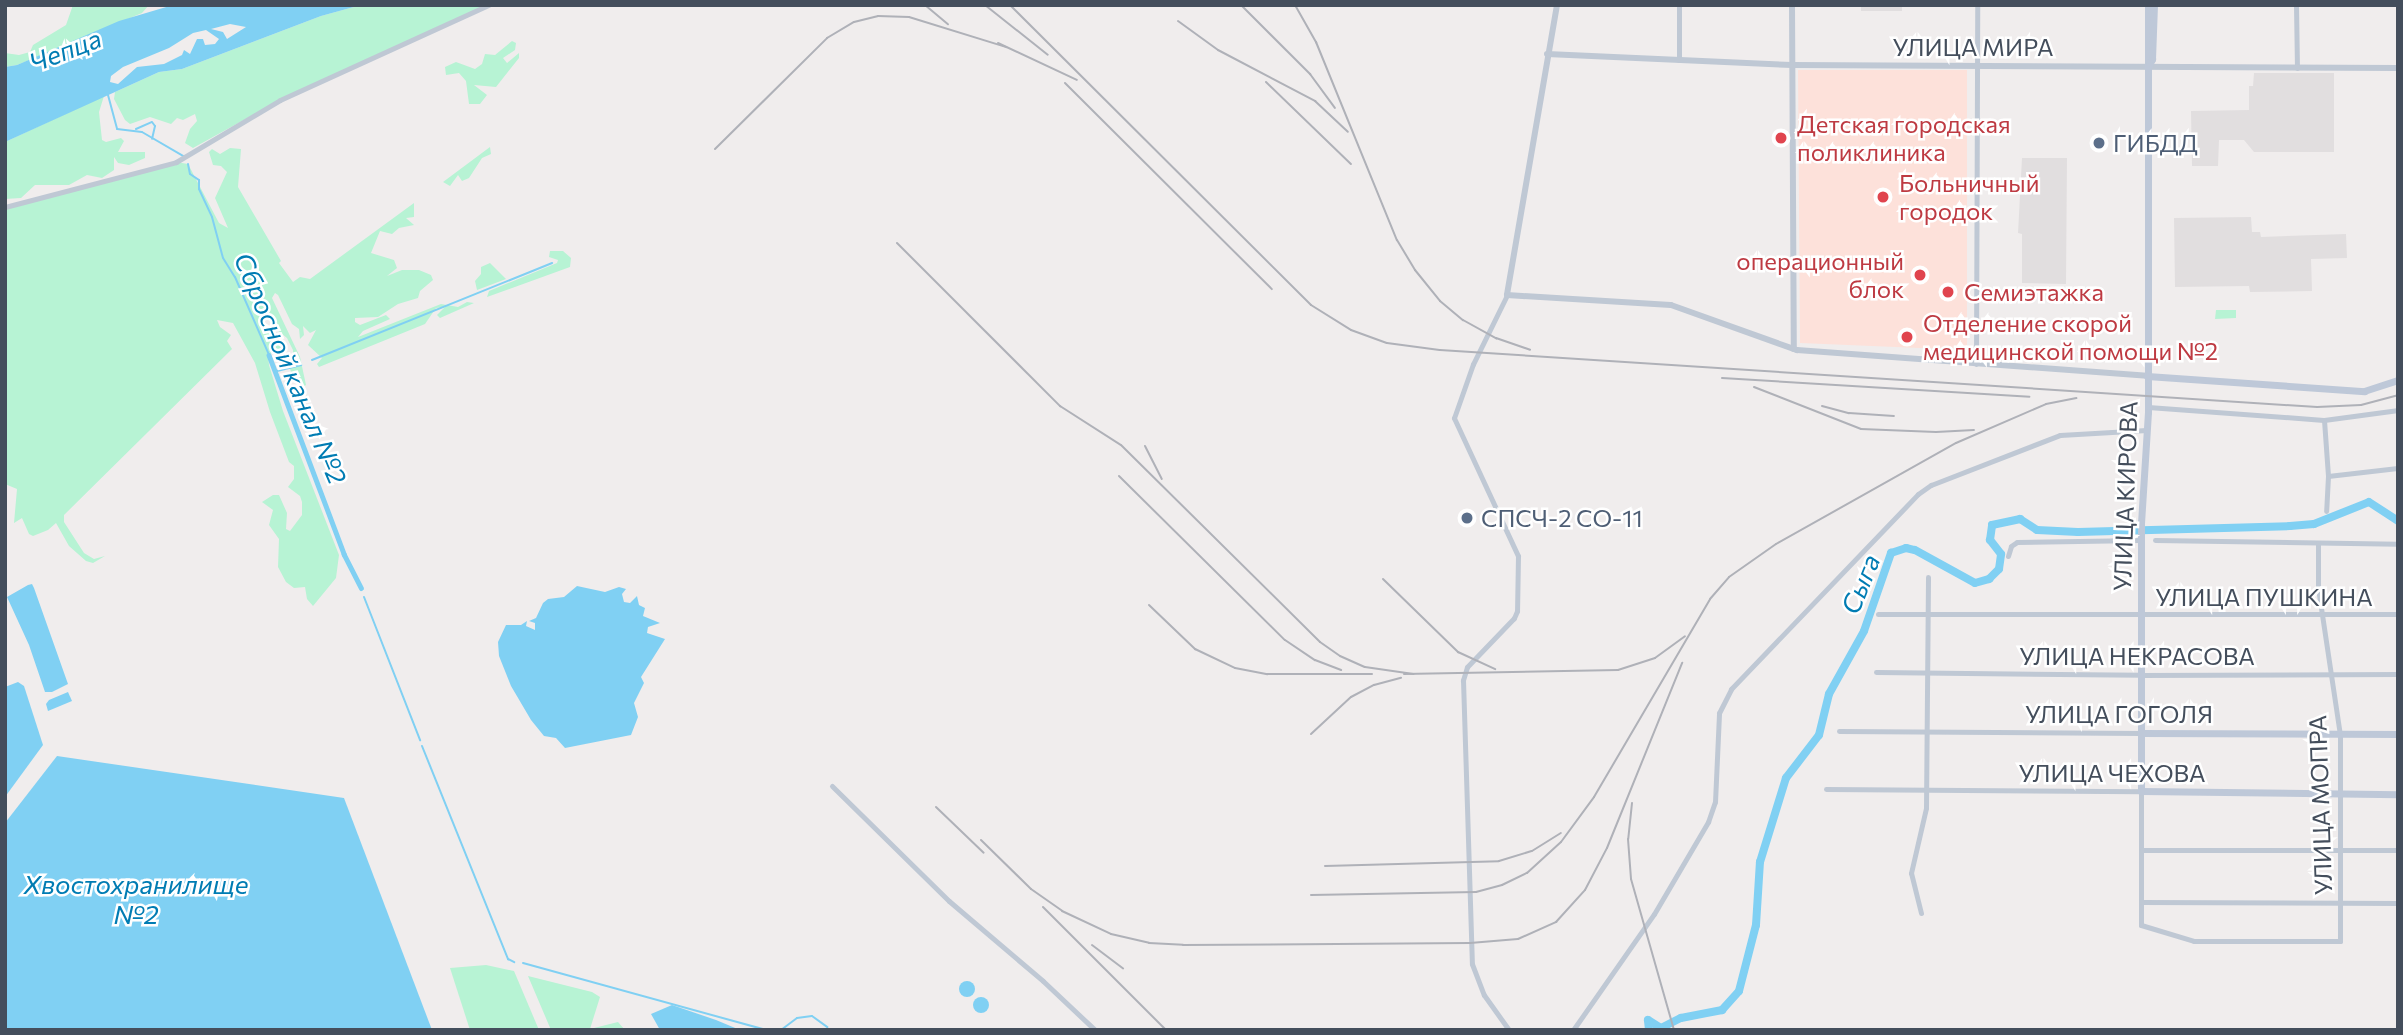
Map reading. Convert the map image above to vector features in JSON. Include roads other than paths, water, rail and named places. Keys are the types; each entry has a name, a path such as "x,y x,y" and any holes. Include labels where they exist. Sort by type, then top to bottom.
{"main road":[{"name":"УЛИЦА КИРОВА","path":"2141,792 2141,522 2148,407 2148,5"},
{"name":"УЛИЦА КИРОВА","path":"2147,68 2152,59 2154,5"},
{"path":"2147,376 2364,391 2398,380"},
{"name":"УЛИЦА ГОГОЛЯ","path":"2141,733 2398,734"},
{"name":"УЛИЦА ЧЕХОВА","path":"2141,792 2398,794"}],"street":[{"path":"5,206 176,162 279,100 488,5"},
{"path":"1518,1030 1509,1029 1484,995 1472,964 1463,680 1467,667 1509,626 1517,611 1518,556 1454,418 1473,364 1507,295 1557,5"},
{"path":"1679,5 1679,60"},
{"path":"1792,5 1794,349"},
{"path":"1976,364 1977,5"},
{"path":"2297,5 2297,68"},
{"name":"УЛИЦА МИРА","path":"1548,54 1792,65 2398,68"},
{"path":"1507,295 1671,304 1794,349 2147,376"},
{"path":"2148,407 2324,420 2398,410"},
{"path":"2324,420 2328,476 2326,511"},
{"path":"1573,1030 1654,914 1708,822 1715,802 1718,713 1731,688 1918,495 1931,485 2060,435 2147,430"},
{"path":"2328,476 2398,468"},
{"path":"2008,556 2011,546 2017,542 2141,540"},
{"path":"2155,540 2398,544"},
{"name":"УЛИЦА МОПРА","path":"2318,543 2322,614 2340,735 2340,941"},
{"path":"1921,913 1911,873 1926,808 1928,577"},
{"name":"УЛИЦА ПУШКИНА","path":"1878,614 2398,614"},
{"name":"УЛИЦА НЕКРАСОВА","path":"1876,671 2141,675 2398,674"},
{"name":"УЛИЦА ГОГОЛЯ","path":"1839,732 2141,733"},
{"path":"832,786 949,901 1043,981 1095,1030"},
{"name":"УЛИЦА ЧЕХОВА","path":"1826,789 2141,792"},
{"name":"УЛИЦА КИРОВА","path":"2141,792 2141,925 2194,941 2340,941"},
{"path":"2142,850 2398,850"},
{"path":"2141,902 2398,903"}],"water":[{"name":"Чепца","path":"173,5 361,5 321,16 182,69 159,72 5,142 5,67 17,65 119,21","holes":["230,24 246,27 227,39 223,32 211,29","206,30 219,39 215,44 205,45 203,39 197,39 190,54 184,50 182,55 164,64 137,67 118,84 110,82 111,76 123,67 169,48 193,33"]},
{"path":"32,584 34,588 68,684 52,692 45,692 29,645 7,597"},
{"path":"577,586 605,592 619,587 626,589 622,594 624,602 630,603 637,596 639,605 645,608 643,616 660,623 648,627 647,633 665,639 641,677 644,683 634,703 638,717 631,735 565,748 556,738 544,736 531,720 511,686 499,656 498,642 506,625 521,625 527,621 526,626 535,630 535,623 529,621 536,618 543,603 548,599 564,597"},
{"path":"18,682 24,686 43,745 5,797 5,687"},
{"path":"68,692 72,701 48,711 46,704 49,700"},
{"name":"Хвостохранилище №2","path":"57,756 344,798 432,1030 5,1030 5,823"},
{"path":"967,981 973,983 973,995 967,997 961,995 959,989 961,983"},
{"path":"981,997 987,999 987,1011 981,1013 975,1011 973,1005 975,999"},
{"path":"672,1005 740,1030 660,1030 651,1014"}],"waterway":[{"name":"Сбросной канал №2","path":"108,95 117,129 142,132 183,156"},
{"name":"Сбросной канал №2","path":"136,129 152,122 155,126 152,139"},
{"name":"Сбросной канал №2","path":"188,164 190,174 199,180 199,189 212,217 223,258 235,277 269,355"},
{"path":"312,360 552,263"},
{"name":"Сбросной канал №2","path":"269,355 344,554 361,588"},
{"path":"277,371 301,365"},
{"name":"Сыга","path":"1649,1030 1648,1020 1661,1028 1681,1018 1722,1010 1739,991 1756,925 1760,862 1786,778 1819,735 1829,694 1864,631 1891,553 1906,548 1915,550 1975,583 1989,579 1999,569 2001,554 1990,540 1992,525 2020,519 2037,530 2078,532 2290,526 2314,524 2369,502 2398,521"},
{"name":"Сбросной канал №2","path":"364,597 420,740"},
{"name":"Сбросной канал №2","path":"422,746 508,959 514,962"},
{"name":"Сбросной канал №2","path":"523,963 766,1030"},
{"name":"Сбросной канал №2","path":"781,1030 797,1018 812,1016 827,1027"}],"railway":[{"path":"925,5 948,24"},
{"path":"985,5 1048,55"},
{"path":"1010,5 1311,305 1351,330 1387,343 1440,350 2317,407 2361,405 2398,395"},
{"path":"1241,5 1310,74 1335,108"},
{"path":"1295,5 1316,42 1397,240 1415,270 1440,301 1463,320 1496,338 1530,350"},
{"path":"715,149 827,38 854,22 878,16 909,17 1006,47"},
{"path":"1178,21 1218,50 1315,101 1348,132"},
{"path":"998,43 1077,80"},
{"path":"1266,82 1351,164"},
{"path":"1065,83 1272,289"},
{"path":"897,243 1060,406 1121,445 1320,642 1340,656 1365,667 1413,674"},
{"path":"1722,378 2029,397"},
{"path":"1754,387 1861,429 1936,432 1974,430"},
{"path":"1311,895 1476,892 1502,885 1527,873 1561,842 1594,797 1710,599 1729,577 1776,544 1956,443 2046,404 2076,398"},
{"path":"1822,406 1849,413 1894,416"},
{"path":"1145,446 1162,479"},
{"path":"1119,476 1285,640 1315,660 1341,670"},
{"path":"1383,579 1458,652 1495,669"},
{"path":"1149,605 1195,649 1235,668 1267,674 1372,674"},
{"path":"1404,674 1618,670 1655,658 1685,636"},
{"path":"981,840 1031,889 1062,911 1111,934 1149,943 1470,943 1518,939 1556,922 1585,890 1607,848 1682,663"},
{"path":"1311,734 1351,697 1374,685 1401,678"},
{"path":"1632,803 1628,839 1631,879 1674,1030"},
{"path":"936,807 984,853"},
{"path":"1325,866 1499,861 1532,851 1561,833"},
{"path":"1043,907 1166,1030"},
{"path":"1092,945 1123,968"}],"place":[{"name":"Детская городская поликлиника","path":"1781,138"},
{"name":"ГИБДД","path":"2099,143"},
{"name":"Больничный городок","path":"1883,197"},
{"name":"операционный блок","path":"1920,275"},
{"name":"Семиэтажка","path":"1948,292"},
{"name":"Отделение скорой медицинской помощи №2","path":"1907,337"},
{"name":"СПСЧ-2 СО-11","path":"1467,518"}]}
